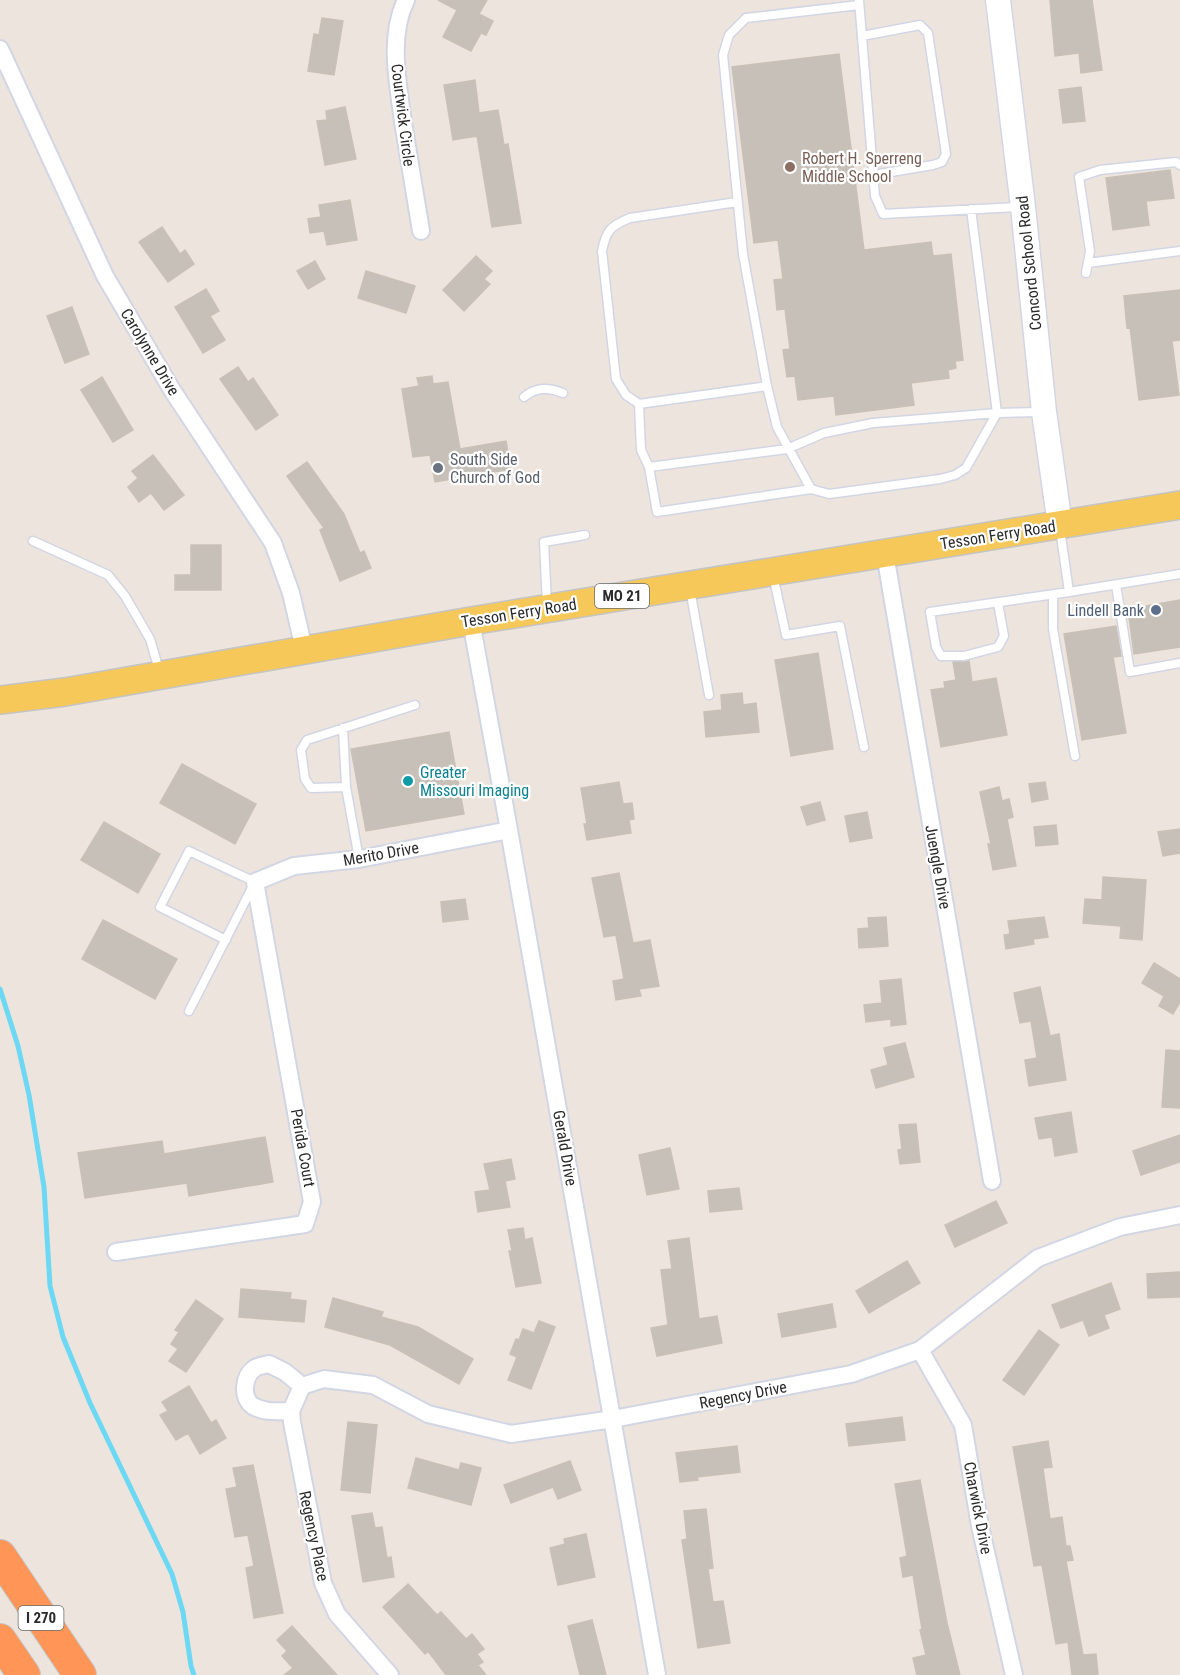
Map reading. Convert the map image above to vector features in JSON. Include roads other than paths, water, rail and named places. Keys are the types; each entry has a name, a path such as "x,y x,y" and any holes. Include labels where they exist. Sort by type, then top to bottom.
{"highway":[{"name":"I 270","path":"1,1557 80,1675"},
{"name":"I 270","path":"0,1640 24,1675"}],"main road":[{"name":"Tesson Ferry Road","path":"0,700 65,692 304,649 1180,505"}],"street":[{"name":"Courtwick Circle","path":"406,0 401,10 395,48 398,83 421,231"},
{"name":"Concord School Road","path":"998,0 1023,207 1044,412 1060,525"},
{"name":"Carolynne Drive","path":"0,49 105,276 172,390 273,543 291,593 304,649"},
{"name":"Juengle Drive","path":"885,554 992,1180"},
{"name":"Gerald Drive","path":"471,621 657,1675"},
{"name":"Merito Drive","path":"255,882 294,866 359,859 509,830"},
{"name":"Perida Court","path":"116,1252 305,1224 312,1202 255,882"},
{"name":"Regency Drive","path":"302,1386 324,1379 373,1385 428,1414 511,1434 613,1419 851,1374 920,1350 1038,1258 1120,1227 1180,1215"},
{"name":"Charwick Drive","path":"920,1350 963,1425 980,1526 1014,1675"},
{"path":"269,1364 285,1372 302,1386 291,1411 265,1411 251,1404 245,1393 246,1380 254,1369 269,1364"},
{"name":"Regency Place","path":"291,1411 322,1583 337,1614 390,1675"}],"lane":[{"path":"811,489 787,449 777,427 767,386 743,254 723,56 729,35 746,18 859,3 875,196 883,214 1023,207"},
{"path":"862,36 920,25 928,33 946,154 942,162 933,165 873,175"},
{"path":"1180,165 1176,162 1100,170 1079,177 1090,251 1087,268 1180,251"},
{"path":"737,202 630,218 615,224 605,236 602,251 616,379 626,395 639,404 767,386"},
{"path":"639,404 641,450 650,467 657,512 811,489 829,494 955,475 966,468 998,413 971,208"},
{"path":"524,397 541,388 563,393"},
{"path":"650,467 787,449 824,433 873,423 998,413 1044,412"},
{"path":"1060,525 1069,592"},
{"path":"548,609 544,542 585,535"},
{"path":"33,541 108,575 125,596 150,639 160,674"},
{"path":"772,572 786,635 840,626 864,747"},
{"path":"998,603 1004,636 998,647 964,656 941,656 936,647 930,612 1180,574"},
{"path":"1116,585 1130,672 1180,663"},
{"path":"689,586 709,695"},
{"path":"1053,595 1053,629 1075,756"},
{"path":"346,787 311,788 305,779 302,750 307,741 415,705"},
{"path":"343,728 346,787 359,859"},
{"path":"189,1011 255,882 189,851 160,907 225,940"}],"waterway":[{"path":"0,989 18,1046 29,1095 44,1187 50,1286 63,1337 90,1403 172,1574 183,1612 194,1675"}],"place":[{"name":"Robert H. Sperreng Middle School","path":"790,167"},
{"name":"South Side Church of God","path":"438,468"},
{"name":"Lindell Bank","path":"1156,610"},
{"name":"Greater Missouri Imaging","path":"408,781"}]}
